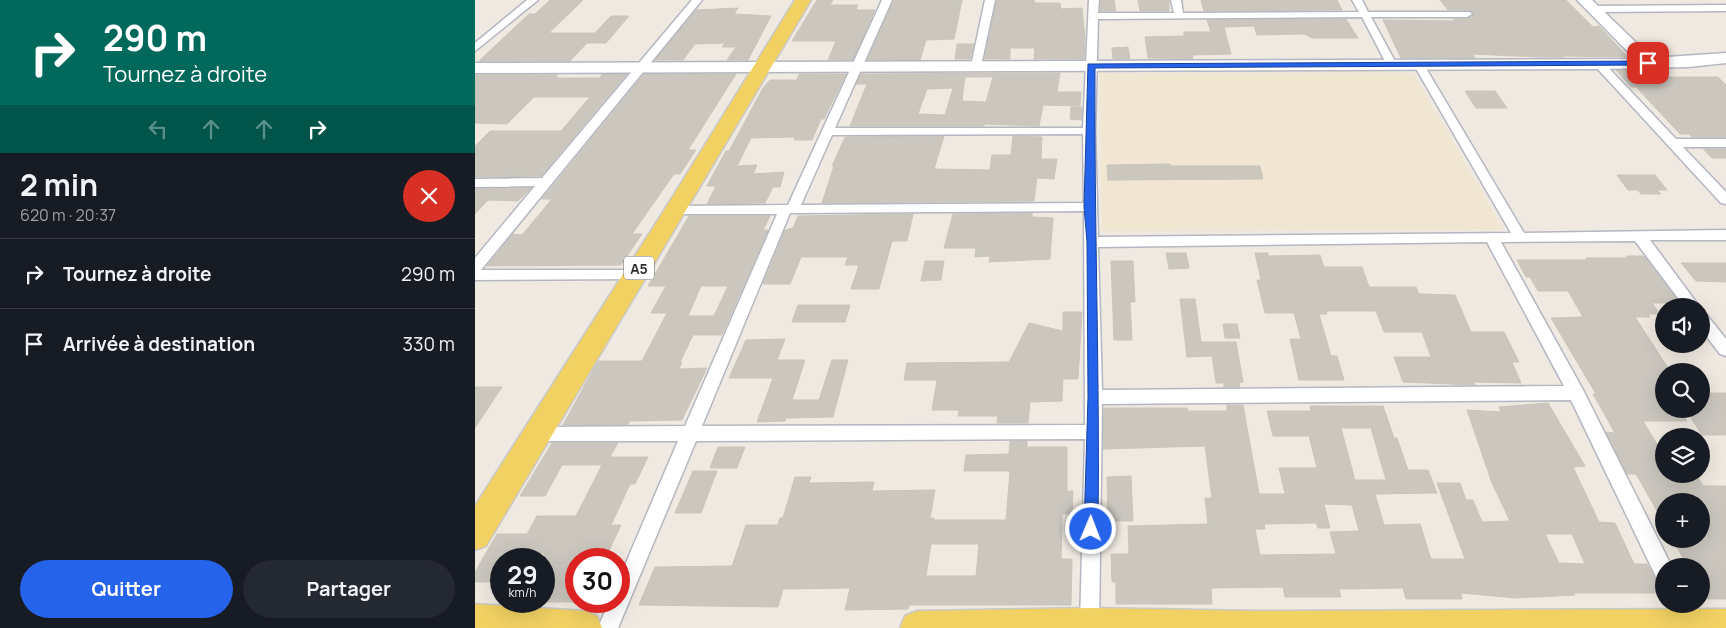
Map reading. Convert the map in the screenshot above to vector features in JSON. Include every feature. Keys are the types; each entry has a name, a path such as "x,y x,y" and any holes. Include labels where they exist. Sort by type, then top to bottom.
{"main road":[{"name":"A5","path":"475,535 634,275 678,210 803,0"},
{"path":"917,628 1090,625 1259,628 1396,627 1685,614 1726,626"},
{"path":"475,620 585,628"}],"street":[{"path":"475,48 533,0"},
{"path":"475,267 697,0"},
{"path":"608,628 789,209 827,132 887,0"},
{"path":"976,66 990,0"},
{"path":"1090,625 1094,397 1089,131 1094,0"},
{"path":"1176,0 1179,16"},
{"path":"1357,0 1392,65"},
{"path":"1588,4 1726,8"},
{"path":"1588,4 1648,63"},
{"path":"1094,16 1467,14"},
{"path":"475,68 1599,64 1726,58"},
{"path":"1599,64 1726,200"},
{"path":"1419,65 1520,238"},
{"path":"827,132 1089,131"},
{"path":"1674,143 1726,143"},
{"path":"475,183 546,182"},
{"path":"678,210 1089,207"},
{"path":"1092,242 1726,235"},
{"path":"1639,236 1687,298"},
{"path":"1492,238 1576,393 1657,558"},
{"path":"475,275 634,275"},
{"path":"1710,330 1726,350"},
{"path":"1094,397 1576,393"},
{"path":"536,434 1093,432"}],"shaded area":[{"path":"1100,73 1413,73 1504,230 1102,231"}],"building":[{"path":"550,0 583,0 549,33 595,33 611,16 629,16 606,43 587,43 570,61 479,61 529,14 535,14"},
{"path":"817,0 833,0 830,5 858,5 856,10 875,10 853,60 828,60 836,41 792,41"},
{"path":"894,0 962,0 954,39 926,40 920,60 867,60"},
{"path":"997,0 1034,0 1035,3 1060,3 1061,9 1082,8 1085,39 1084,59 1034,59 1035,48 1010,48 1010,59 984,59"},
{"path":"1101,0 1114,0 1116,11 1100,11"},
{"path":"1138,0 1169,0 1169,11 1140,11"},
{"path":"1201,0 1337,0 1342,10 1204,11"},
{"path":"1440,0 1566,0 1593,27 1599,26 1628,57 1538,57 1472,54 1475,58 1401,58 1383,20 1455,21 1454,19 1468,19 1474,14 1470,10 1448,10"},
{"path":"738,8 734,14 771,16 748,60 727,60 736,47 722,47 725,43 695,44 683,60 655,60 696,10"},
{"path":"1346,19 1358,38 1312,38 1305,34 1257,35 1254,26 1224,27 1231,54 1192,55 1193,59 1148,58 1145,37 1184,36 1184,32 1211,32 1207,20"},
{"path":"957,44 974,44 970,59 955,59"},
{"path":"1128,47 1130,59 1113,59 1112,48"},
{"path":"1616,70 1640,70 1646,71 1650,76 1662,77 1718,77 1726,85 1726,137 1692,137 1689,134 1680,134 1636,87 1631,87"},
{"path":"1060,73 1057,92 1081,92 1080,106 1043,105 1039,126 985,124 984,126 850,126 867,84 856,84 861,74","holes":["965,77 993,77 986,102 962,101","953,88 945,115 918,114 927,89"]},
{"path":"602,74 627,74 541,176 475,177 475,146 490,131 561,131 590,97 534,97 507,124 475,123 475,75 558,75 555,78 600,78"},
{"path":"644,74 736,74 688,150 696,150 680,174 674,174 632,234 642,234 621,265 487,266 513,234 522,235 552,199 542,199"},
{"path":"799,74 846,74 824,119 821,119 812,140 794,140 795,137 751,138 737,166 757,165 753,174 784,172 780,187 773,187 765,203 707,204 716,186 707,186 726,151 729,151 763,88 770,80 797,80"},
{"path":"1465,91 1495,91 1507,108 1476,108"},
{"path":"1071,107 1082,107 1082,120 1070,119"},
{"path":"944,136 934,169 990,170 992,155 1011,155 1013,136 1042,137 1041,159 1057,159 1054,179 1037,178 1034,201 822,203 834,166 832,166 845,137"},
{"path":"1703,149 1726,149 1726,158 1712,158"},
{"path":"1170,164 1170,166 1260,166 1263,179 1108,180 1107,165"},
{"path":"1617,175 1655,175 1667,190 1657,190 1661,194 1641,194 1638,190 1628,190"},
{"path":"531,188 518,201 488,200 475,214 475,189"},
{"path":"1032,213 1032,217 1053,218 1050,259 989,262 990,256 975,257 976,248 944,248 953,214"},
{"path":"913,214 907,241 892,241 879,289 851,289 859,265 845,265 848,257 801,257 790,284 763,284 785,230 793,228 798,216"},
{"path":"689,216 770,216 763,230 768,230 722,335 693,335 680,362 682,362 679,369 707,368 682,420 629,421 628,425 563,425 598,361 642,361 667,313 651,313 666,286 648,286","holes":["701,286 728,286 714,316 688,316"]},
{"path":"1166,253 1186,253 1189,268 1169,269"},
{"path":"1255,253 1268,253 1268,256 1320,255 1324,267 1362,267 1369,287 1416,287 1419,294 1455,295 1471,332 1504,332 1519,362 1512,362 1521,383 1474,382 1475,385 1403,382 1394,357 1431,357 1422,332 1384,332 1376,311 1326,311 1327,314 1319,314 1331,356 1337,356 1344,380 1299,380 1290,339 1301,339 1294,313 1265,313 1257,280 1261,280"},
{"path":"1626,256 1644,256 1676,298 1655,298 1655,303 1652,303 1655,307 1655,314 1648,314 1650,317 1635,317 1655,348 1655,353 1658,353 1665,363 1655,363 1655,418 1685,418 1687,421 1643,421 1655,441 1655,483 1701,483 1703,486 1726,486 1726,599 1710,599 1710,558 1683,558 1677,548 1710,548 1710,493 1655,493 1655,507 1636,474 1627,474 1606,432 1615,433 1593,394 1596,394 1551,318 1583,317 1568,291 1538,291 1530,277 1526,277 1517,260 1627,258"},
{"path":"925,261 944,261 941,280 921,281"},
{"path":"1111,261 1133,261 1135,302 1130,302 1132,340 1114,340"},
{"path":"1681,263 1726,263 1726,282 1696,281"},
{"path":"1180,299 1195,299 1201,342 1236,342 1243,382 1239,383 1240,387 1224,387 1224,383 1216,383 1212,356 1187,357"},
{"path":"798,305 850,305 845,322 792,322"},
{"path":"1063,312 1082,312 1078,379 1063,379 1062,401 1030,402 1028,423 997,423 998,416 958,416 959,410 932,410 937,380 904,380 907,363 1009,362 1029,323 1063,331"},
{"path":"1223,324 1237,324 1240,338 1225,338"},
{"path":"785,339 777,360 805,360 792,400 819,400 832,360 848,360 833,417 786,418 785,421 757,422 773,378 729,378 746,340"},
{"path":"475,387 502,387 475,428"},
{"path":"1710,393 1726,393 1726,435 1710,435 1710,428 1698,428 1691,418 1710,418"},
{"path":"1548,403 1585,466 1573,467 1599,522 1615,523 1634,564 1647,564 1655,578 1655,593 1573,593 1575,595 1516,598 1461,593 1462,599 1406,599 1403,588 1339,589 1341,597 1285,597 1283,587 1211,588 1212,604 1116,604 1116,582 1112,582 1111,554 1129,554 1128,526 1208,524 1205,498 1212,498 1205,446 1103,449 1104,408 1187,408 1188,411 1227,411 1227,405 1243,405 1259,494 1285,494 1279,468 1317,468 1309,436 1273,436 1267,411 1311,411 1310,406 1383,406 1408,470 1428,470 1437,493 1375,494 1384,525 1420,524 1431,559 1465,559 1437,483 1460,483 1466,500 1473,500 1482,522 1510,521 1492,483 1467,410 1501,412 1499,407","holes":["1341,428 1371,428 1386,480 1355,480","1324,504 1352,505 1359,531 1330,532 1336,554 1260,555 1255,529 1265,529 1264,524 1316,523 1318,528 1330,528","1545,534 1572,534 1585,564 1559,563"]},
{"path":"1010,441 1027,441 1027,447 1067,447 1067,491 1073,491 1072,514 1062,514 1061,559 1072,559 1071,605 909,605 908,609 845,610 850,588 783,589 778,607 639,605 655,567 732,566 746,525 778,525 780,518 783,518 795,477 811,477 809,483 874,482 872,491 935,490 930,518 934,518 934,520 1006,520 1010,471 964,471 966,455 1009,454","holes":["931,544 979,544 976,576 926,576"]},
{"path":"552,443 618,443 610,457 648,457 635,484 630,484 611,525 621,525 610,548 565,548 565,602 555,602 555,548 490,548 490,582 475,582 475,572 497,534 527,534 537,516 576,516 602,465 562,465 545,496 520,496"},
{"path":"718,447 745,447 737,468 710,468"},
{"path":"693,471 717,471 701,513 675,513"},
{"path":"1131,476 1133,521 1108,521 1107,477"}],"route":[{"path":"1091,529 1094,397 1092,242 1089,207 1091,66 1648,63"}]}
